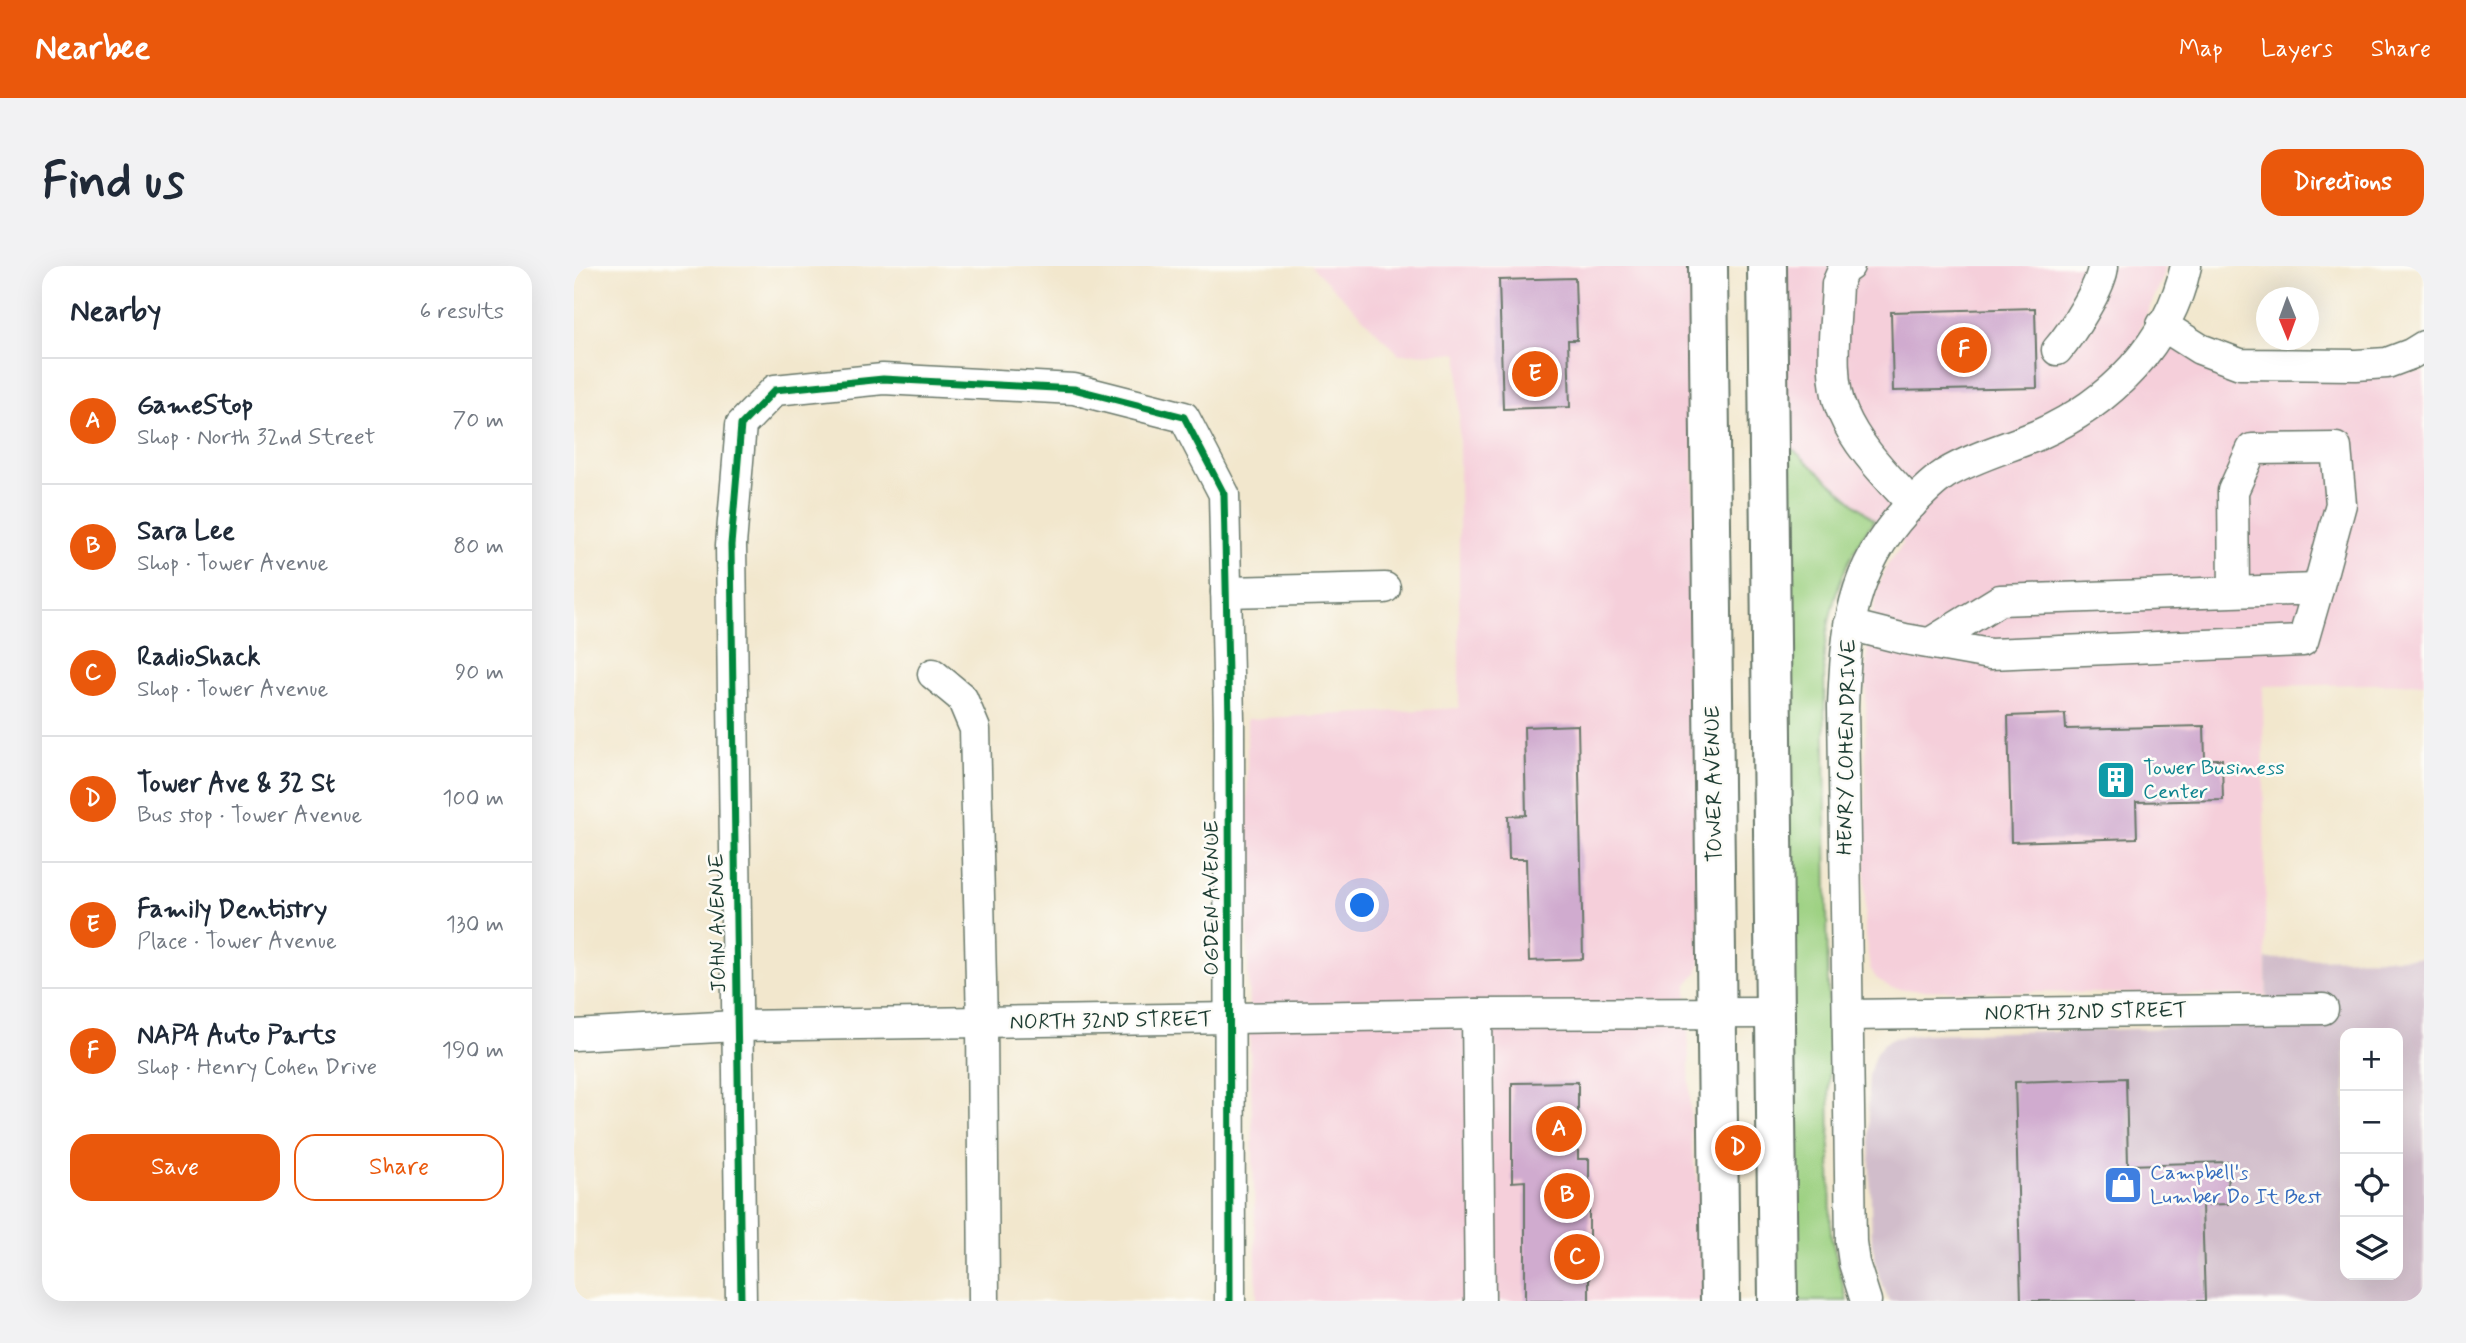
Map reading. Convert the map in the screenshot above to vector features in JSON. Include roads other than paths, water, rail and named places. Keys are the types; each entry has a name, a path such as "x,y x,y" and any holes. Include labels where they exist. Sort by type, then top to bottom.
{"main road":[{"name":"TOWER AVENUE","path":"1708,266 1720,1301"},
{"path":"1767,266 1778,1301"}],"street":[{"path":"1849,266 1843,270 1838,284 1835,378 1842,412 1864,450 1912,504"},
{"path":"2057,350 2089,301 2103,266"},
{"name":"HENRY COHEN DRIVE","path":"1866,1301 1854,1263 1851,1242 1843,707 1845,645 1865,571 1881,539 1924,490 1945,474 2071,418 2128,374 2147,353 2176,302 2186,266"},
{"path":"2162,325 2200,349 2240,364 2387,363 2412,354 2424,346"},
{"name":"JOHN AVENUE","path":"741,1301 731,545 741,425 775,390 883,379 1074,389 1184,417 1224,494"},
{"path":"1849,625 1990,654 2303,641 2341,504 2336,448 2252,449 2233,491 2234,591"},
{"name":"OGDEN AVENUE","path":"1224,494 1230,1301"},
{"path":"1226,592 1385,588"},
{"path":"1930,643 2000,600 2318,589"},
{"path":"933,674 962,698 975,729 982,1023 984,1301"},
{"name":"NORTH 32ND STREET","path":"1848,1015 2323,1009"},
{"name":"NORTH 32ND STREET","path":"574,1035 736,1026 1476,1014 1775,1013"},
{"path":"1476,1014 1480,1301"}],"place":[{"name":"NAPA Auto Parts","path":"1964,350"},
{"name":"Family Dentistry","path":"1535,374"},
{"name":"Tower Business Center","path":"2116,780"},
{"name":"GameStop","path":"1559,1129"},
{"name":"Tower Ave & 32 St","path":"1738,1148"},
{"name":"Campbell's Lumber Do It Best","path":"2123,1185"},
{"name":"Sara Lee","path":"1567,1196"},
{"name":"RadioShack","path":"1577,1257"}]}
